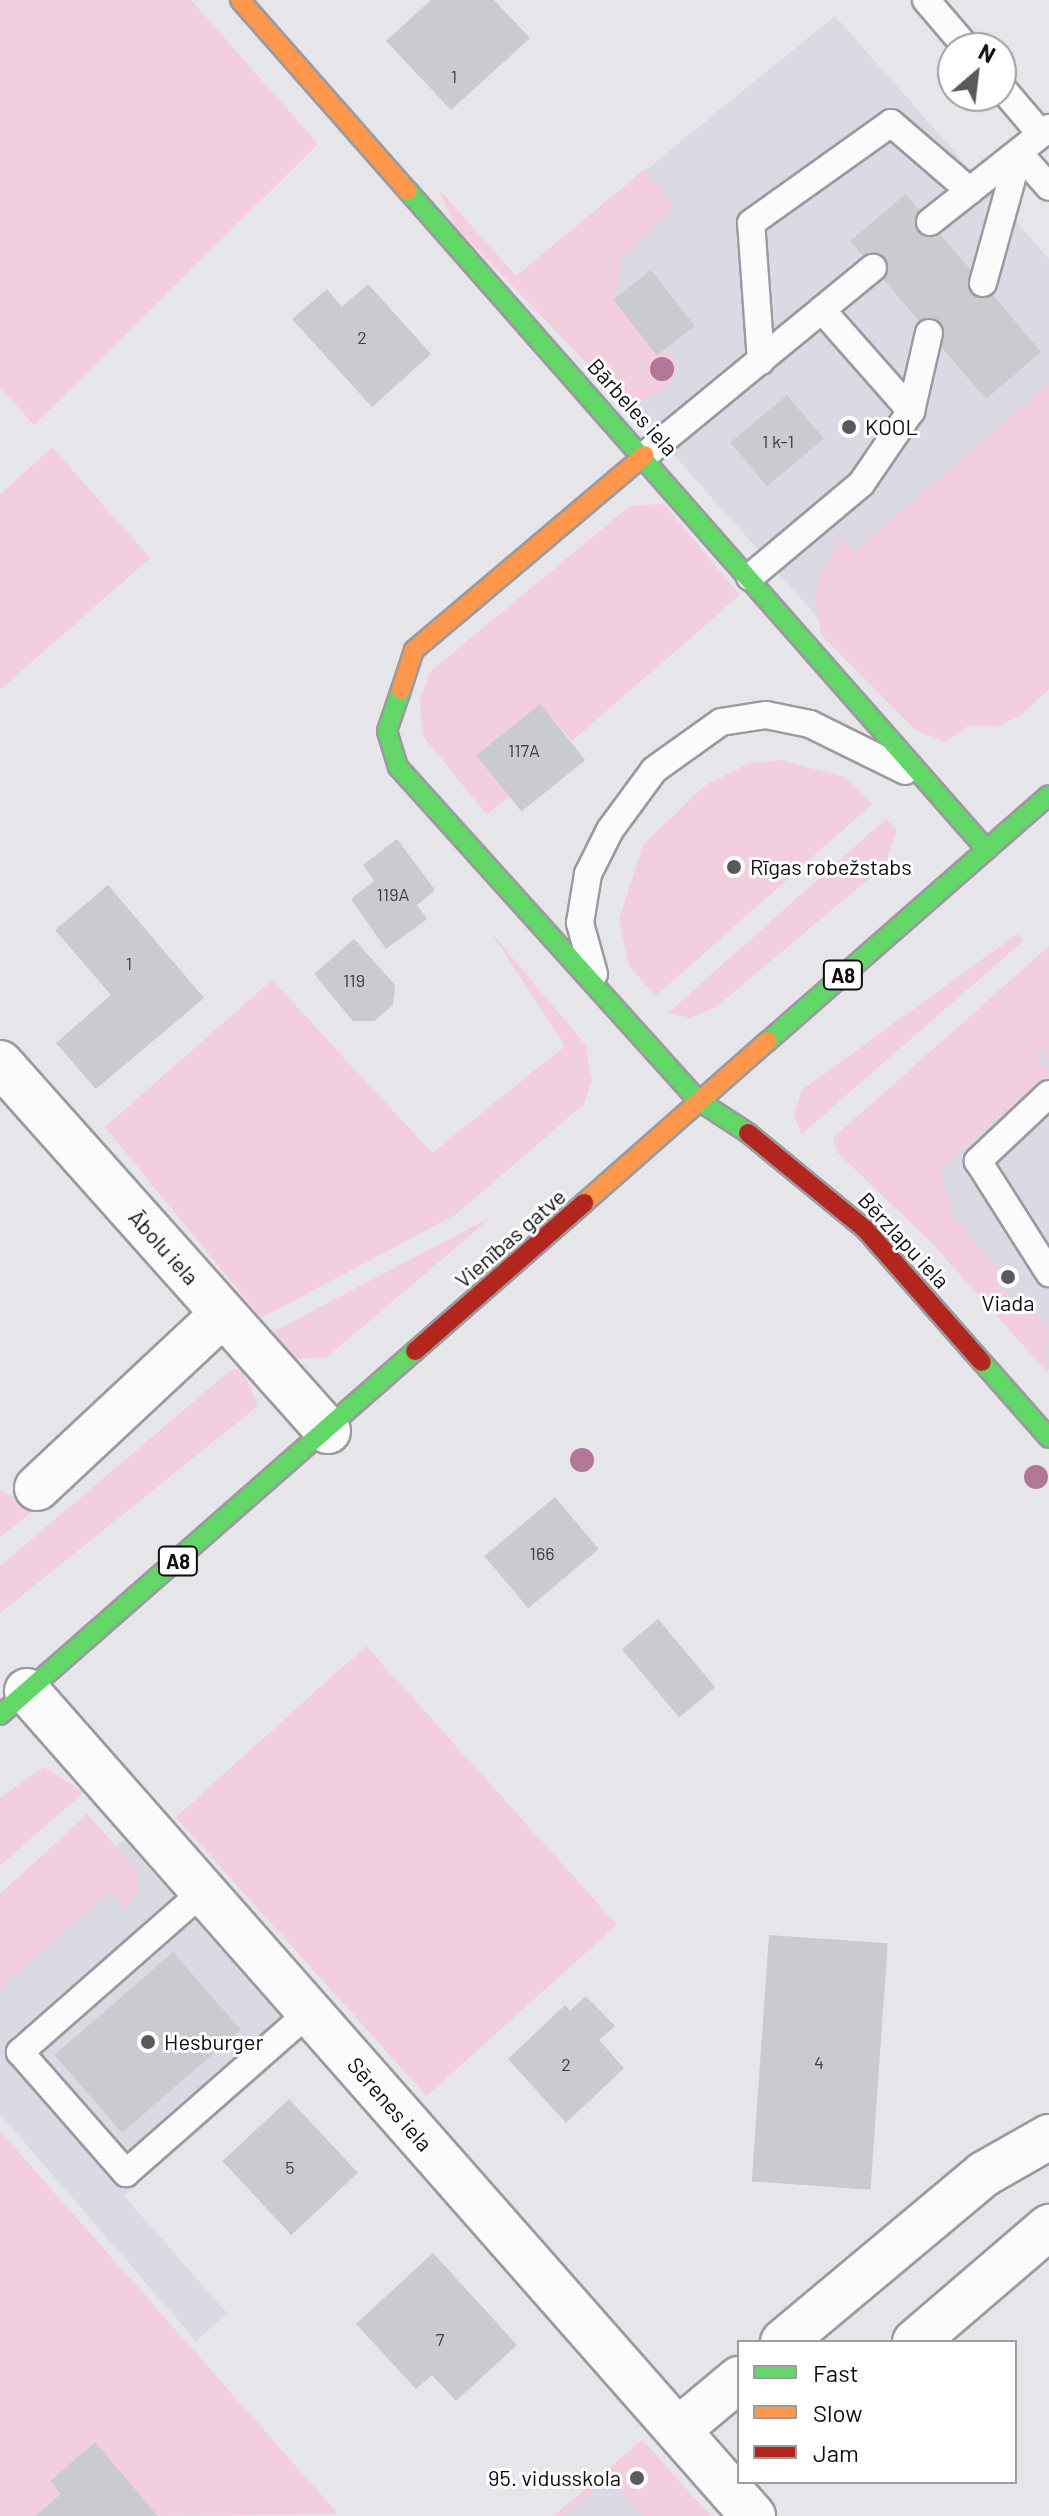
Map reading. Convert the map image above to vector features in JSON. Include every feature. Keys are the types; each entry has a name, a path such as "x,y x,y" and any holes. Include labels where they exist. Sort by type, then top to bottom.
{"main road":[{"name":"Bārbeles iela","path":"240,0 645,455 987,850"},
{"name":"Bērzlapu iela","path":"645,455 414,650 387,731 398,767 699,1101 790,1161 865,1229 1044,1420"},
{"name":"Vienības gatve","path":"14,1703 328,1431 1049,795"}],"street":[{"name":"Ābolu iela","path":"0,1063 328,1431"},
{"path":"37,1488 223,1314"},
{"name":"Sērenes iela","path":"14,1703 207,1888 309,2012 678,2430 746,2498"},
{"path":"785,2340 984,2174 1049,2137"},
{"path":"917,2340 1049,2227"},
{"path":"678,2430 737,2381"}],"lane":[{"path":"926,0 953,32"},
{"path":"930,222 1045,131 1017,103"},
{"path":"761,361 751,223 891,123 970,191"},
{"path":"1019,153 1049,187"},
{"path":"983,283 1019,153"},
{"path":"645,455 873,268"},
{"path":"822,310 911,411"},
{"path":"750,577 861,484 911,411 929,333"},
{"path":"633,1028 593,972 580,923 588,874 654,770 721,722 766,715 810,724 930,783"},
{"path":"1049,1094 978,1161 1049,1273"},
{"path":"207,1888 20,2052 126,2173 309,2012"}],"shaded area":[{"path":"0,0 191,0 318,144 34,425 0,387"},
{"name":"KOOL","path":"835,16 1049,259 1049,579 901,712 516,276"},
{"path":"645,169 674,206 622,258 613,299 658,355 666,349 673,357 676,371 662,392 638,401 614,392 454,225 438,188 516,276"},
{"path":"1049,383 1049,689 1020,716 998,726 968,726 946,742 915,730 821,635 815,596 823,566 841,539 856,551"},
{"path":"52,447 150,558 0,690 0,495"},
{"path":"664,504 740,595 572,741 540,705 478,757 511,795 487,815 423,736 420,701 430,672 630,506"},
{"path":"781,760 845,777 872,804 656,996 629,966 619,919 643,845 704,786 748,764"},
{"path":"886,819 897,830 885,865 715,1008 690,1018 668,1013"},
{"path":"490,931 585,1044 592,1079 584,1104 455,1215 261,1318 105,1127 272,980 432,1153 565,1046"},
{"path":"1017,934 1023,941 802,1134 794,1116 802,1090"},
{"path":"1049,946 1049,1060 1040,1049 1035,1053 1049,1073 939,1170 955,1218 1005,1279 1000,1285 1013,1299 1019,1294 1049,1329 1047,1372 931,1242 837,1152 833,1138"},
{"name":"Viada","path":"1049,1039 1049,1370 886,1184"},
{"path":"493,1216 327,1357 293,1359 267,1335"},
{"path":"242,1369 258,1406 0,1613 0,1566 231,1370"},
{"path":"0,1491 38,1507 0,1537"},
{"path":"366,1646 617,1925 427,2096 176,1817"},
{"path":"43,1767 84,1792 0,1866 0,1798"},
{"path":"87,1814 137,1870 138,1896 125,1908 109,1891 0,1989 0,1894"},
{"path":"124,1840 302,2041 124,2196 227,2313 196,2341 0,2114 0,1944"},
{"path":"0,2131 338,2514 158,2516 95,2442 50,2481 61,2494 42,2510 46,2516 0,2516"},
{"name":"95. vidusskola","path":"642,2440 711,2516 554,2516"},
{"name":"95. vidusskola","path":"642,2440 711,2516 643,2516 609,2477 564,2516 554,2516"}],"building":[{"path":"431,0 494,0 530,38 451,110 386,41"},
{"path":"906,194 919,210 918,232 940,234 970,269 971,294 993,295 1041,352 986,399 942,348 940,322 919,321 884,280 885,257 863,256 850,241"},
{"path":"651,270 695,326 657,356 613,300"},
{"path":"368,284 431,354 372,407 292,319 327,289 342,307"},
{"path":"787,395 824,439 767,486 730,443"},
{"path":"540,704 585,760 522,812 476,756"},
{"path":"397,839 435,890 417,905 427,919 386,949 351,899 374,881 363,865"},
{"path":"108,885 204,998 96,1089 56,1043 111,995 55,930"},
{"path":"354,939 395,985 393,1005 374,1021 353,1021 314,974"},
{"path":"555,1497 599,1549 528,1608 485,1556"},
{"path":"658,1619 715,1687 679,1717 622,1649"},
{"path":"769,1935 888,1943 870,2190 752,2181"},
{"name":"Hesburger","path":"173,1952 241,2030 122,2133 55,2055"},
{"path":"586,1996 615,2026 599,2040 624,2068 566,2123 508,2059 565,2005 570,2011"},
{"path":"289,2099 358,2173 291,2235 222,2161"},
{"path":"433,2253 517,2345 456,2401 432,2375 416,2389 356,2324"},
{"path":"95,2442 158,2516 35,2516 61,2494 50,2481"}],"traffic: fast":[{"path":"408,191 987,850"},
{"path":"401,690 387,731 398,767 699,1101 748,1133"},
{"path":"768,1041 1049,795"},
{"path":"0,1715 415,1351"},
{"path":"982,1362 1049,1438"}],"traffic: slow":[{"path":"240,0 408,191"},
{"path":"401,690 414,650 645,455"},
{"path":"584,1203 768,1041"}],"traffic: jam":[{"path":"748,1133 865,1229 982,1362"},
{"path":"415,1351 584,1203"}],"place":[{"name":"KOOL","path":"849,427"},
{"name":"Rīgas robežstabs","path":"734,867"},
{"name":"Viada","path":"1008,1277"},
{"name":"Hesburger","path":"148,2042"},
{"name":"95. vidusskola","path":"637,2478"}]}
